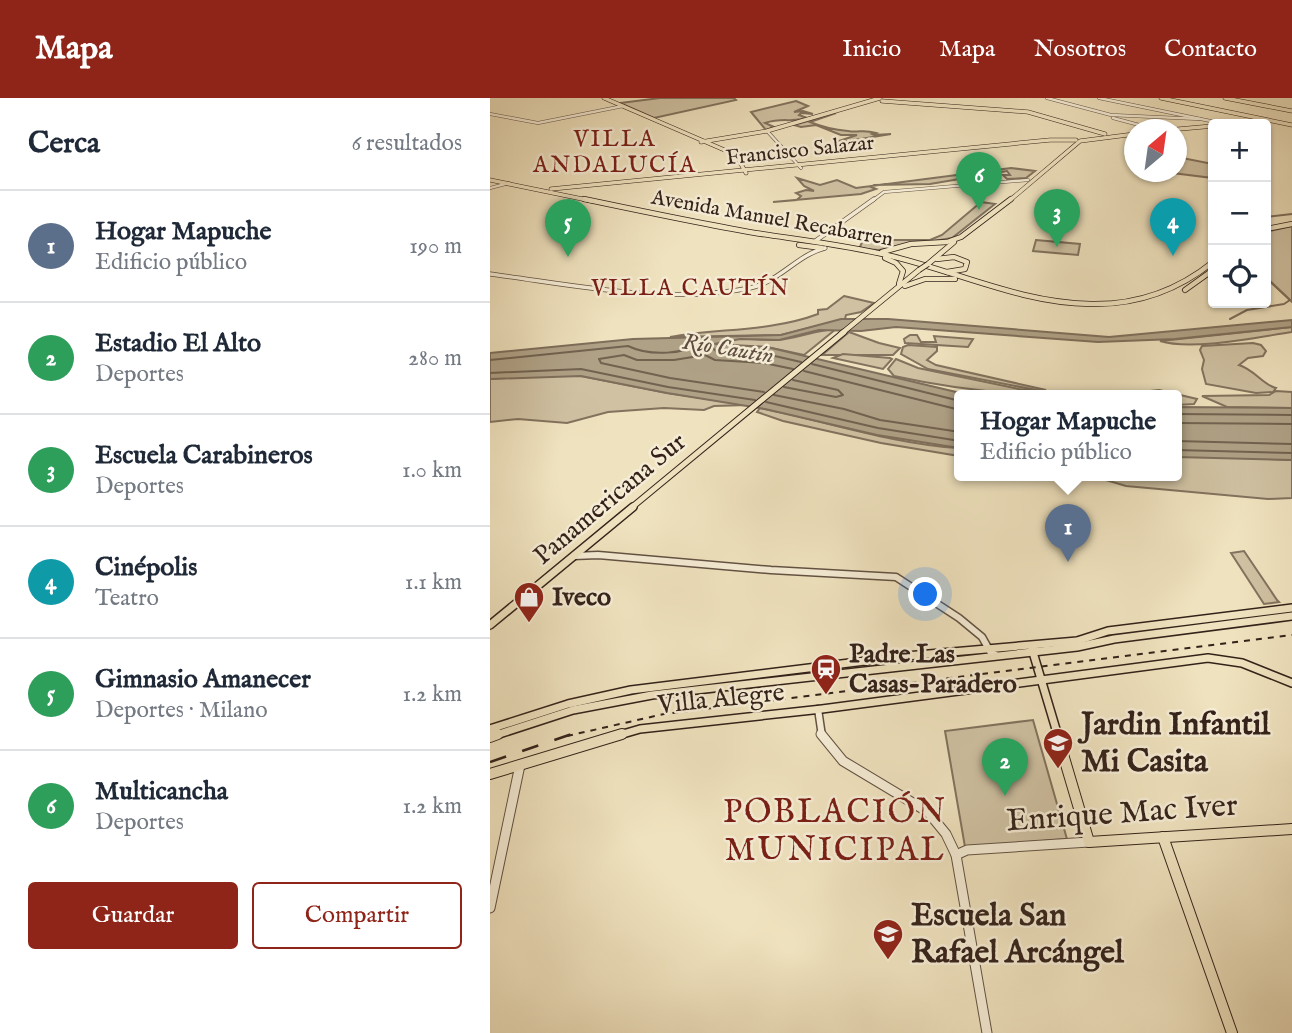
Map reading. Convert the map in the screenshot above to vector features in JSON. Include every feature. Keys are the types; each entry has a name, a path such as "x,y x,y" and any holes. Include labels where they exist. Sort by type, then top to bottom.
{"main road":[{"path":"597,98 737,156 745,171"},
{"path":"604,98 621,107"},
{"path":"913,103 929,98"},
{"path":"1161,98 1274,121"},
{"path":"1225,98 1292,111"},
{"path":"704,142 767,131 876,101 1029,112 1108,136"},
{"path":"1271,121 1292,121"},
{"path":"1187,129 1208,127"},
{"path":"1187,130 1208,128"},
{"name":"Francisco Salazar","path":"542,192 1059,142 1073,144 1124,134"},
{"name":"Francisco Salazar","path":"527,187 572,188 1052,140 1073,144"},
{"path":"976,283 967,275 972,262 955,250 959,239 1073,144"},
{"path":"856,250 886,251 911,244 959,239 1004,205 1073,144"},
{"name":"Avenida Manuel Recabarren","path":"490,181 699,225 814,242 925,266"},
{"name":"Avenida Manuel Recabarren","path":"490,181 734,232 925,266"},
{"path":"572,198 592,198 570,193 575,190"},
{"path":"534,193 542,192"},
{"path":"1004,205 1009,195"},
{"path":"572,198 586,204"},
{"path":"686,220 699,225"},
{"path":"1271,226 1292,222"},
{"path":"734,232 751,232"},
{"name":"Panamericana Sur","path":"490,625 959,239"},
{"path":"798,244 814,242 835,249"},
{"path":"798,244 835,249"},
{"path":"907,260 899,253 904,248 916,246 932,251 925,266"},
{"path":"874,255 893,261 902,270 902,279 895,290"},
{"path":"925,266 954,257 962,258 968,264 959,271 940,271"},
{"path":"1024,299 1090,304 1121,303 1178,292 1208,265"},
{"path":"925,266 1046,303"},
{"path":"925,266 1024,299 1114,307 1178,292 1208,273"},
{"path":"1178,292 1195,272"},
{"path":"895,290 932,278 964,281"},
{"path":"1024,299 1032,305 1046,303"},
{"path":"492,734 573,710 652,695 998,656 1031,648 1292,608"},
{"path":"1266,611 1271,619"},
{"path":"1141,631 1292,616"},
{"path":"492,734 568,704 631,690 974,650 988,646 1031,648"},
{"path":"1031,648 1043,679 1089,842"},
{"path":"906,656 908,667"},
{"name":"Villa Alegre","path":"490,774 639,729 818,709 1208,658 1242,663 1292,683"},
{"name":"Enrique Mac Iver","path":"1089,842 1292,829"},
{"path":"1163,837 1232,1033"}],"street":[{"path":"865,98 876,101"},
{"path":"1040,98 1124,121"},
{"path":"1047,98 1108,114 1200,119"},
{"path":"1100,98 1208,121"},
{"path":"490,114 538,123 621,107"},
{"path":"1113,118 1117,115"},
{"path":"767,131 800,167"},
{"path":"814,242 883,192 1028,181"},
{"path":"490,188 509,183"},
{"path":"490,274 679,294 745,289 767,284 817,249 825,248"},
{"path":"594,539 592,547 598,555"},
{"path":"573,556 598,555 771,570 896,577 911,582 998,656"},
{"path":"818,709 821,734 838,755 854,769 928,812 946,834 956,855 987,1033"},
{"path":"490,908 520,763"},
{"name":"Enrique Mac Iver","path":"956,855 967,850 1089,842"}],"shaded area":[{"path":"660,98 736,100 654,118 620,103"},
{"path":"796,101 808,106 794,112 813,114 801,113 799,115 807,118 765,123 774,127 766,130 751,112"},
{"path":"836,113 810,122 839,130 868,131 876,133 872,134 874,135 891,134 842,142 839,141 857,135 841,135 816,125 794,125"},
{"path":"1187,159 1208,163 1208,177 1187,175"},
{"path":"1011,168 1035,171 1026,178 1007,179 1003,175 1010,175 1007,171 930,184 880,185"},
{"path":"797,178 820,185 837,180 856,188 873,186 871,187 876,189 861,194 797,200 801,196 796,193 814,191 804,186"},
{"path":"981,202 995,204 952,238 879,250 859,249 863,240 930,240 942,235"},
{"path":"1292,226 1292,302 1271,283 1271,231"},
{"path":"1036,240 1080,244 1078,255 1033,251"},
{"path":"844,296 874,303 861,312 846,315 845,319 781,335 670,337 763,327 800,320 818,314 818,310 827,309"},
{"path":"1292,327 1292,332 1225,342 1189,345 1160,341"},
{"path":"836,329 804,355 767,347 713,345 736,339 784,339"},
{"path":"849,332 900,348 893,355 822,355"},
{"path":"917,335 921,342 936,342 934,336 973,339 968,347 905,343 904,339"},
{"path":"1253,343 1261,345 1266,351 1263,356 1248,358 1239,365 1276,388 1273,392 1256,393 1206,384 1202,369 1204,360 1200,350 1202,346"},
{"path":"903,347 937,347 937,351 927,360 936,365 1046,390 928,369 901,354"},
{"path":"843,354 892,359 883,369 833,358"},
{"path":"896,359 918,368 1028,390 964,388 894,376 888,369"},
{"path":"581,376 748,405 714,406 704,410 664,408 608,412 567,423 518,419 490,422 490,379"},
{"path":"1276,391 1292,392 1292,408 1227,407 1202,396 1269,395"},
{"path":"1182,395 1197,399 1194,404 1182,405"},
{"path":"760,408 884,437 954,448 954,455 881,443 783,421 757,412"},
{"path":"1182,457 1292,460 1292,498 1268,499 1126,486 1109,481 1182,481"},
{"path":"1244,551 1279,602 1264,604 1231,553"},
{"path":"1033,720 1067,839 965,847 945,731"}],"water":[{"name":"Río Cautín","path":"841,319 888,319 1109,337 1292,320 1292,327 1175,339 1098,342 896,327 861,331 819,330 779,340 740,339 714,344 767,347 954,391 954,447 877,435 765,409 581,376 490,379 490,353 633,339 781,335"},
{"path":"1182,407 1292,408 1292,460 1182,457"}],"waterway":[{"path":"1271,216 1292,214"},
{"path":"1271,282 1290,300 1271,306"},
{"path":"1230,319 1247,310 1259,308"}],"railway":[{"path":"567,736 664,714 1292,635"},
{"path":"490,762 572,734"}],"place":[{"name":"Multicancha","path":"979,210"},
{"name":"Escuela Carabineros","path":"1057,247"},
{"name":"Cinépolis","path":"1173,256"},
{"name":"Gimnasio Amanecer","path":"568,257"},
{"name":"Hogar Mapuche","path":"1068,562"},
{"name":"Iveco","path":"529,624"},
{"name":"Padre Las Casas-Paradero","path":"826,696"},
{"name":"Jardin Infantil Mi Casita","path":"1058,770"},
{"name":"Estadio El Alto","path":"1005,796"},
{"name":"Escuela San Rafael Arcángel","path":"888,961"}],"district":[{"name":"VILLA ANDALUCÍA","path":"615,152"},
{"name":"VILLA CAUTÍN","path":"691,288"},
{"name":"POBLACIÓN MUNICIPAL","path":"835,832"}]}
